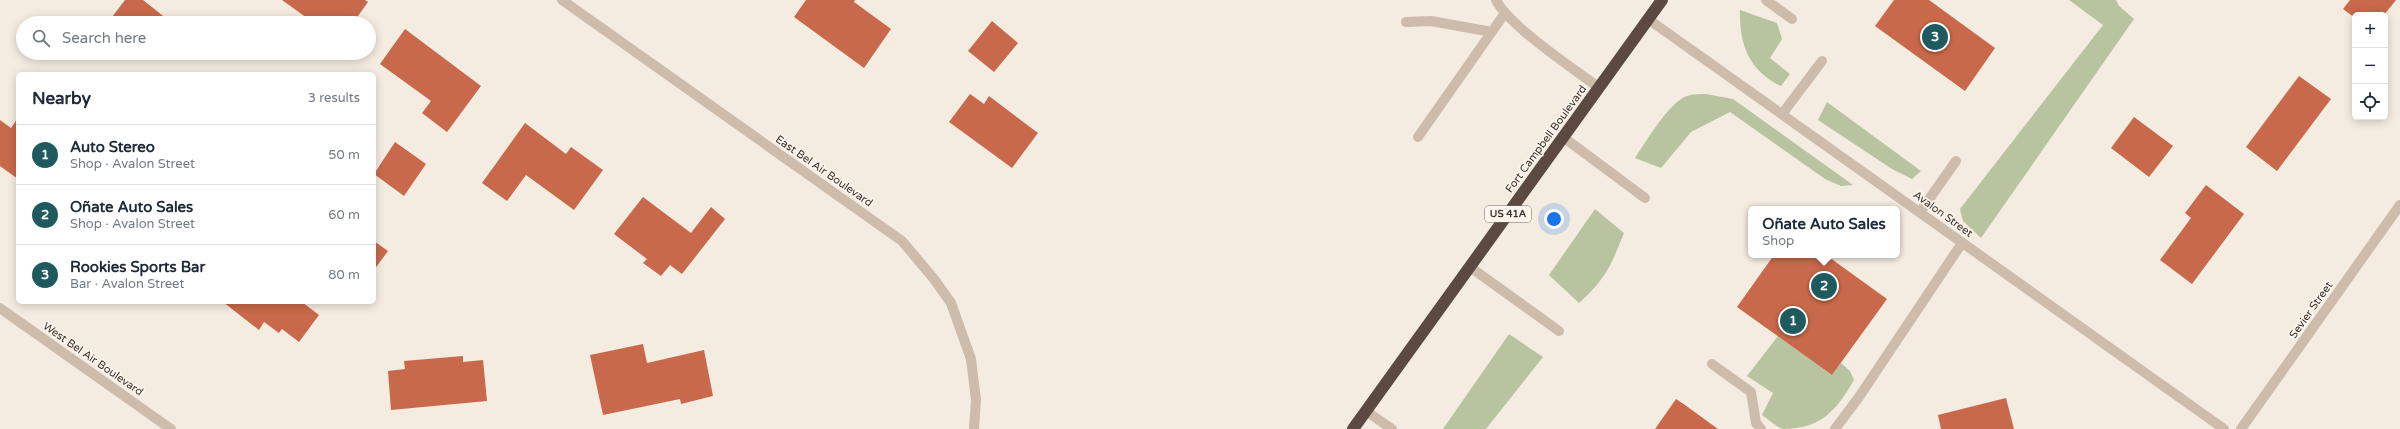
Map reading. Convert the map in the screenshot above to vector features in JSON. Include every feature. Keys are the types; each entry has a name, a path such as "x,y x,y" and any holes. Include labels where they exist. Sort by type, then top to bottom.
{"highway":[{"name":"Fort Campbell Boulevard","path":"1353,429 1662,0"}],"street":[{"name":"East Bel Air Boulevard","path":"562,0 902,241 934,279 951,303 970,359 976,400 974,429"},
{"path":"1496,0 1505,13 1599,88"},
{"path":"1766,0 1792,19"},
{"path":"1418,137 1505,13"},
{"name":"Avalon Street","path":"1648,19 2224,429"},
{"path":"1406,22 1431,21 1492,32"},
{"path":"1782,114 1822,61"},
{"path":"1563,138 1645,198"},
{"path":"1920,212 1956,161"},
{"name":"Sevier Street","path":"2241,429 2400,204"},
{"path":"1835,429 1859,397 1962,243"},
{"path":"1470,267 1559,331"},
{"name":"West Bel Air Boulevard","path":"0,308 172,429"},
{"path":"1712,364 1751,392 1756,423 1761,429"},
{"path":"1366,411 1392,429"}],"green space":[{"path":"2069,0 2116,0 2119,6 2134,19 1981,238 1963,221 1960,209 2103,25"},
{"path":"1740,10 1777,23 1782,39 1770,58 1790,74 1781,86 1761,73 1748,55 1741,34"},
{"path":"1694,94 1706,94 1733,99 1853,185 1841,186 1825,179 1730,112 1691,132 1661,168 1635,158 1658,123 1680,99"},
{"path":"1827,102 1921,171 1912,179 1892,169 1818,120"},
{"path":"1595,209 1624,233 1602,279 1579,303 1549,275"},
{"path":"1509,334 1543,357 1486,429 1443,429"},
{"path":"1778,336 1832,375 1841,363 1850,371 1854,380 1841,400 1827,415 1818,421 1797,428 1780,428 1762,415 1773,393 1747,376"}],"building":[{"path":"125,0 143,0 163,16 113,16"},
{"path":"282,0 365,0 368,2 358,16 304,16"},
{"path":"806,0 855,0 854,2 891,29 864,68 794,17"},
{"path":"1894,0 1929,0 1995,48 1965,91 1875,26"},
{"path":"2350,0 2396,0 2386,12 2352,12 2352,16 2343,9"},
{"path":"992,21 1018,43 994,72 968,51"},
{"path":"405,29 481,86 447,132 422,113 431,101 380,64"},
{"path":"2299,76 2331,99 2277,171 2246,147"},
{"path":"970,94 984,104 989,96 1038,133 1012,168 949,122"},
{"path":"2134,117 2173,146 2149,177 2111,148"},
{"path":"0,120 11,128 16,121 16,178 0,166"},
{"path":"525,123 566,154 571,147 603,170 574,210 526,175 507,201 482,183"},
{"path":"395,142 426,164 404,196 376,175 376,171"},
{"path":"2206,185 2244,214 2192,284 2160,260 2191,218 2185,213"},
{"path":"643,197 691,233 711,207 725,219 682,274 670,265 661,276 643,263 647,259 614,234"},
{"path":"376,242 388,251 376,267"},
{"path":"1772,258 1830,258 1887,299 1832,375 1737,307"},
{"path":"226,304 305,304 319,315 299,342 282,329 279,333 264,322 259,330"},
{"path":"643,344 647,363 704,350 713,396 681,404 680,399 603,415 590,355"},
{"path":"463,356 463,362 483,360 487,401 391,410 388,371 405,369 404,361"},
{"path":"2006,398 2014,429 1941,429 1938,415"},
{"path":"1676,399 1685,405 1718,429 1655,429"}],"place":[{"name":"Rookies Sports Bar","path":"1935,37"},
{"name":"Oñate Auto Sales","path":"1824,286"},
{"name":"Auto Stereo","path":"1793,321"}]}
